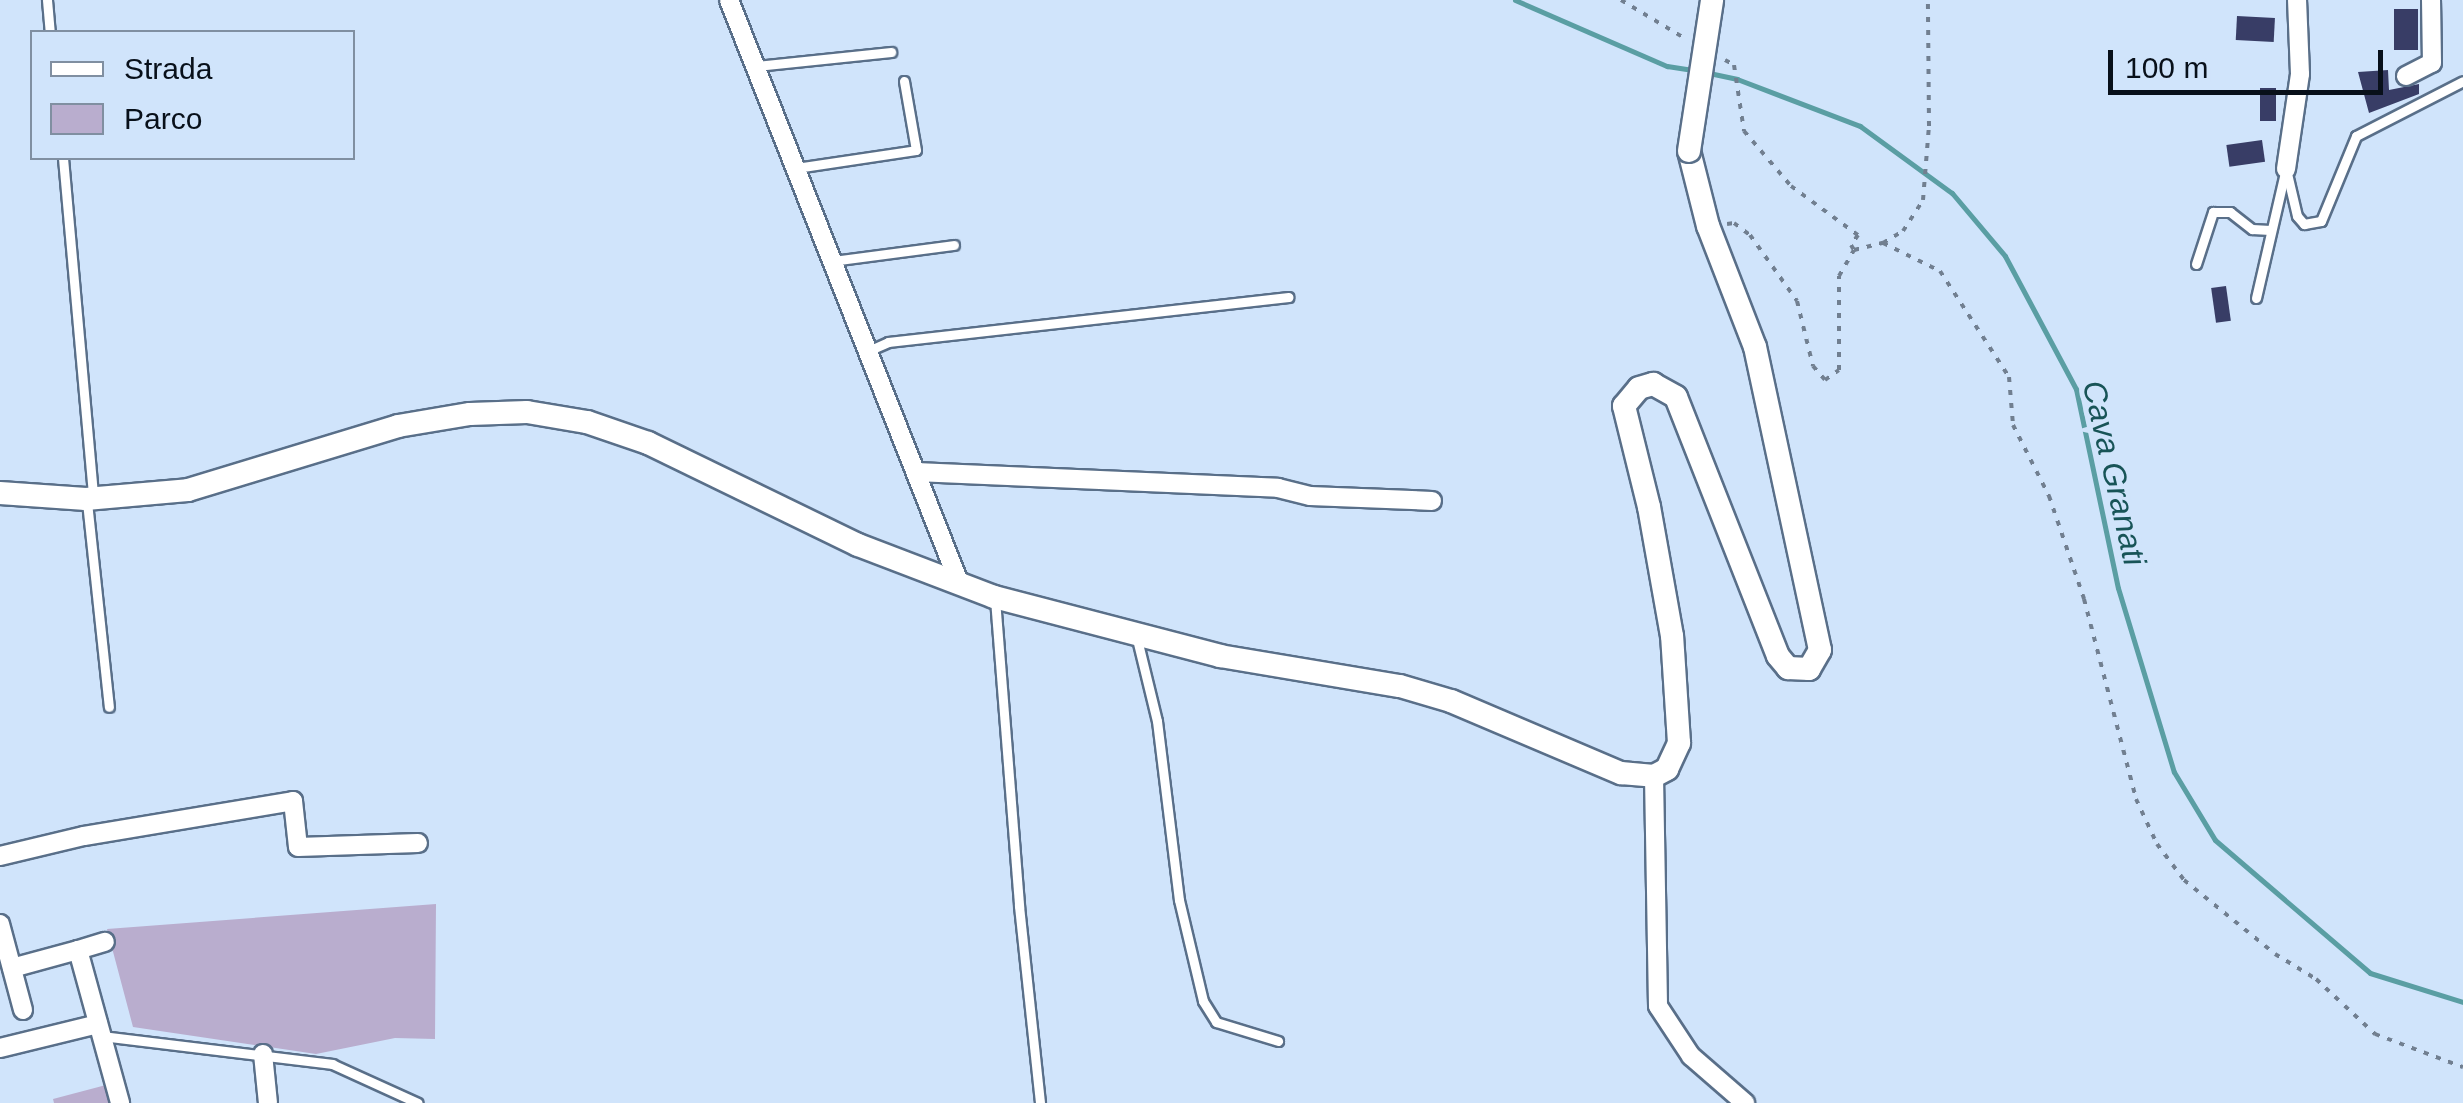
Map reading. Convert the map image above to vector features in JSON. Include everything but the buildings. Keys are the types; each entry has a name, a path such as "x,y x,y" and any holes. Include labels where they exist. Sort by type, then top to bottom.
{"street":[{"path":"729,0 960,585"},
{"path":"0,493 90,499 150,496 220,483 398,426 470,414 527,412 587,422 648,442 858,545 994,597 1220,656 1400,686 1451,701 1621,774 1654,776 1667,769 1680,742 1672,636 1649,507 1624,406 1639,388 1653,384 1676,397 1778,656 1788,668 1809,668 1820,650 1756,347 1708,226 1689,152 1712,0"},
{"path":"2286,169 2300,74 2297,0"},
{"path":"2406,76 2432,63 2431,0"},
{"path":"916,472 1278,488 1310,496 1432,501"},
{"path":"1654,776 1658,1006 1691,1056 1745,1103"},
{"path":"0,856 84,836 294,801 298,847 418,843"},
{"path":"0,924 23,1010"},
{"path":"12,968 105,942"},
{"path":"78,950 120,1103"},
{"path":"0,1048 100,1030"},
{"path":"263,1054 268,1103"}],"lane":[{"path":"47,0 50,30"},
{"path":"756,66 892,52"},
{"path":"2286,169 2297,216 2304,224 2322,221 2356,136 2463,80"},
{"path":"796,168 916,150 904,82"},
{"path":"63,160 109,707"},
{"path":"2256,298 2286,169"},
{"path":"2196,264 2212,212 2230,212 2252,229 2270,230"},
{"path":"832,260 954,245"},
{"path":"868,351 888,342 1288,297"},
{"path":"994,597 1040,1103"},
{"path":"1137,636 1157,721 1179,900 1202,1001 1216,1022 1278,1041"},
{"path":"100,1030 332,1064 418,1103"}],"path":[{"path":"1621,0 1700,46"},
{"path":"1708,226 1734,223 1750,236 1797,300 1813,366 1825,380 1839,370 1838,276 1854,250 1884,243 1902,231 1923,200 1929,126 1928,0"},
{"path":"1717,56 1734,65 1744,131 1791,186 1858,235 1851,245 1854,250"},
{"path":"1884,243 1940,271 2009,377 2013,424 2049,496 2084,598 2136,799 2157,844 2184,880 2275,954 2316,979 2376,1034 2463,1067"}],"green space":[{"path":"436,904 435,1039 395,1038 316,1054 133,1027 107,929"},
{"path":"106,1085 113,1103 54,1103 53,1099"}],"waterway":[{"name":"Cava Granati","path":"1515,0 1667,66 1693,70"},
{"name":"Cava Granati","path":"1709,73 1737,79 1860,126 1952,193 2005,256 2076,389 2118,588 2174,772 2215,840 2370,973 2463,1002"}]}
